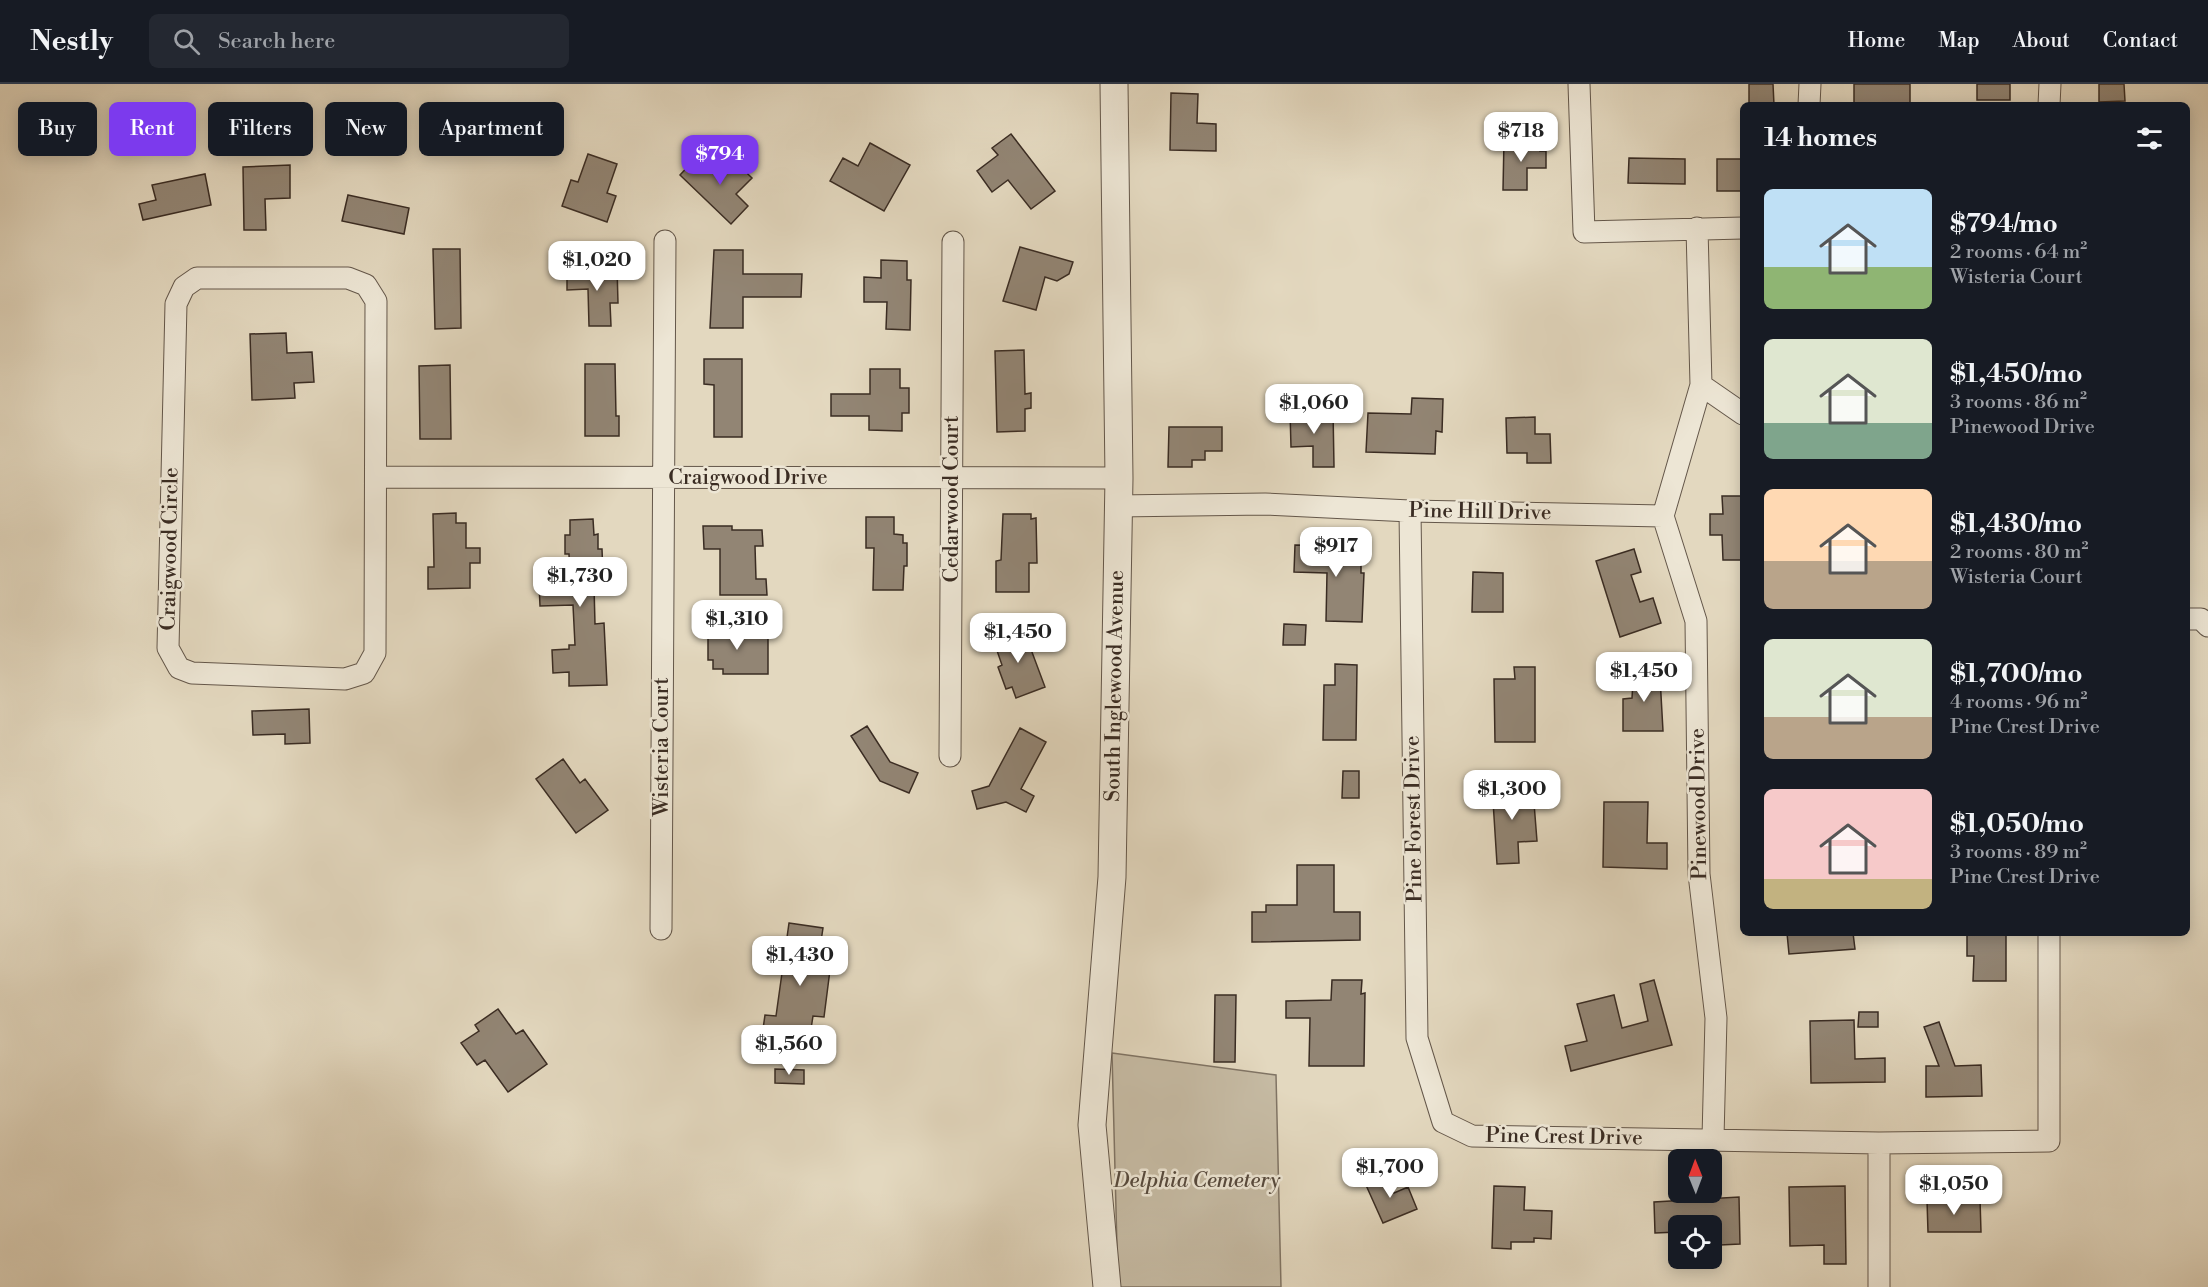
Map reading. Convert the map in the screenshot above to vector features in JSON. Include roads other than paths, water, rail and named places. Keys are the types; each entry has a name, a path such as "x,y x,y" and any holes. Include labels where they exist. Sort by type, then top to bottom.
{"street":[{"name":"South Inglewood Avenue","path":"1107,1287 1092,1125 1112,877 1119,478 1114,84"},
{"path":"1579,84 1584,232 1740,228"},
{"path":"1809,102 1810,84"},
{"path":"2049,102 2050,84"},
{"path":"1663,516 1701,385 1697,228"},
{"name":"Wisteria Court","path":"661,929 665,241"},
{"name":"Cedarwood Court","path":"950,756 953,243"},
{"name":"Craigwood Circle","path":"197,278 348,278 366,285 376,301 376,477 375,653 364,673 345,679 192,673 179,668 168,648 176,304 184,287 197,278"},
{"path":"1701,385 1740,412"},
{"name":"Craigwood Drive","path":"376,477 1119,478"},
{"name":"Pine Hill Drive","path":"1118,506 1265,504 1410,511 1663,516"},
{"name":"Pine Forest Drive","path":"1410,511 1418,1038 1443,1122"},
{"name":"Pinewood Drive","path":"1663,516 1696,621 1699,874 1716,1018 1713,1138"},
{"path":"2190,619 2200,619 2208,626"},
{"name":"Pine Crest Drive","path":"1443,1122 1473,1136 1713,1138 1879,1143 2049,1141 2049,936"},
{"path":"1878,1287 1879,1143"}],"park label":[{"name":"Delphia Cemetery","path":"1197,1181"}]}
